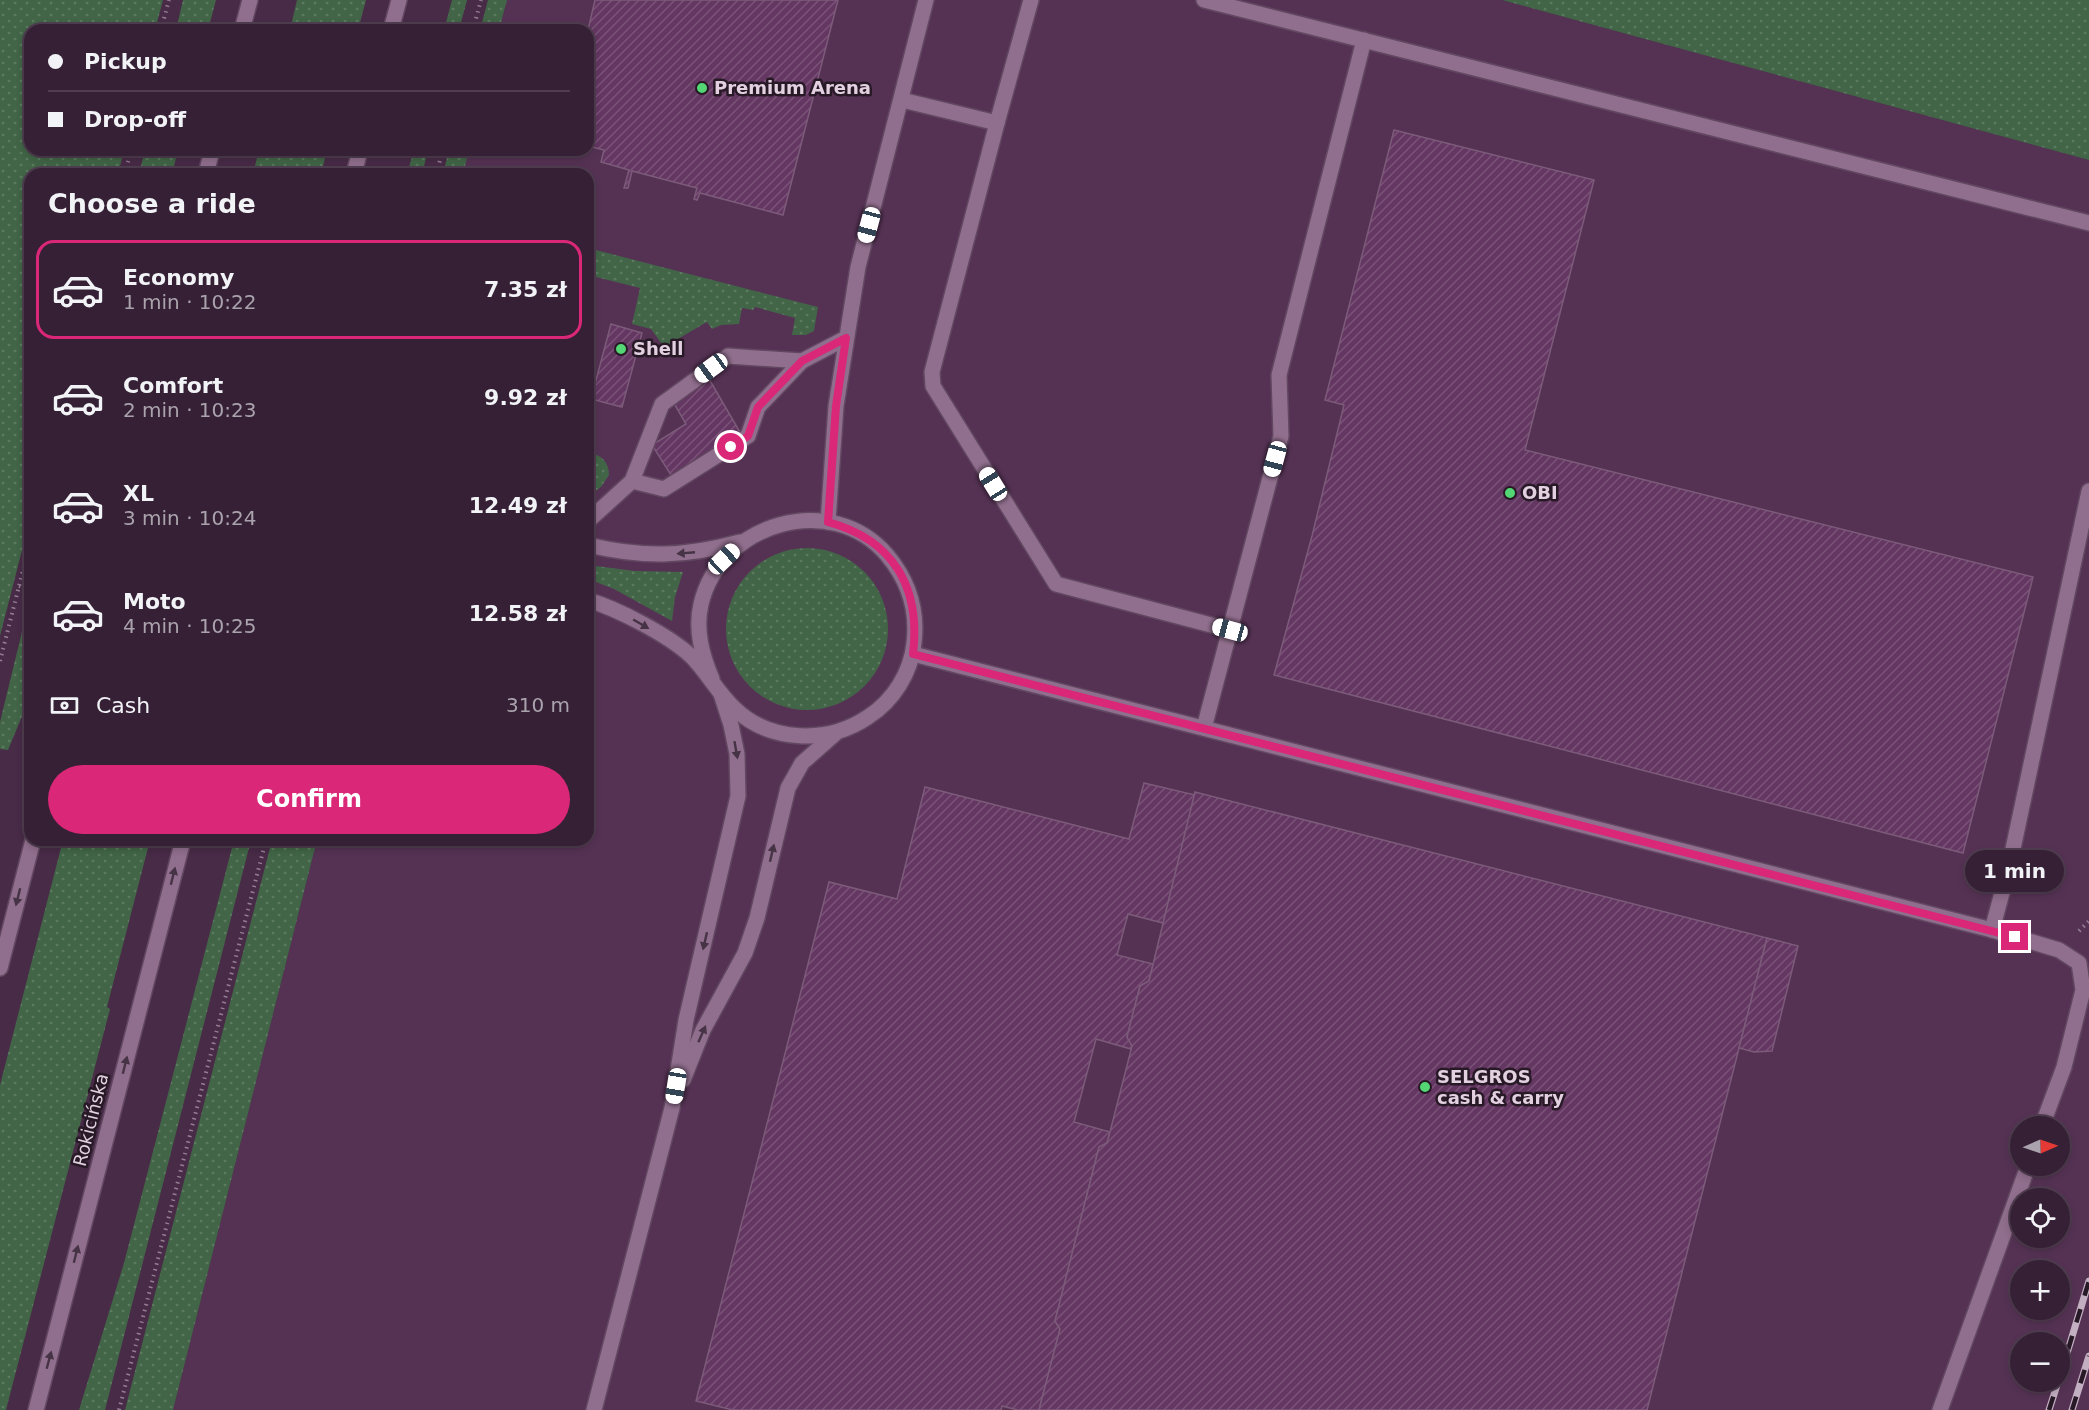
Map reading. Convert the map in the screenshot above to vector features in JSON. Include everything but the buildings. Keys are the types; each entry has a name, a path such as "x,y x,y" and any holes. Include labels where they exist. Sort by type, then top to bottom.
{"street":[{"path":"244,24 250,0"},
{"path":"393,24 399,0"},
{"path":"828,522 836,406 858,267 926,0"},
{"path":"1031,0 932,372 933,386 1056,584 1230,630"},
{"path":"1204,0 2089,223"},
{"path":"1204,728 1281,436 1279,375 1364,40"},
{"path":"902,100 997,123"},
{"path":"632,481 664,489 748,436 758,407 802,361 846,338"},
{"path":"594,516 632,481 662,404 728,356 802,361"},
{"path":"1992,930 2013,851 2089,491"},
{"path":"594,546 644,554 705,551 743,541 774,525 810,520 846,527 863,535 897,566 908,586 914,609 916,632 913,654 904,676 892,696 876,712 857,725 836,733 804,736 772,731 753,722 735,710 721,694 702,655 699,630 701,605 710,580 724,559 743,541"},
{"path":"594,602 629,617 667,639 690,655 712,679"},
{"path":"913,654 1992,930 2059,950 2079,963 2084,990 2064,1067 2046,1116"},
{"path":"594,1410 672,1108 686,1020 738,796 737,754 721,694"},
{"path":"672,1108 703,1030 745,953 757,918 788,788 802,763 836,733"},
{"path":"0,968 31,846"},
{"name":"Rokicińska","path":"36,1410 181,846"},
{"path":"1940,1410 2024,1176"}],"path":[{"path":"163,24 169,0"},
{"path":"475,24 481,0"},
{"path":"0,661 24,566"},
{"path":"19,586 24,587"},
{"path":"119,1410 264,846"}],"shaded area":[{"path":"507,0 1502,0 2089,160 2089,1410 173,1410 315,846 594,846 594,168 464,168 468,156 594,156 594,24 501,24"}],"green space":[{"path":"0,0 163,0 157,24 24,24 24,156 122,156 120,168 24,168 24,542 0,636"},
{"path":"183,0 216,0 210,24 177,24"},
{"path":"297,0 366,0 360,24 291,24"},
{"path":"452,0 467,0 461,24 446,24"},
{"path":"488,0 507,0 501,24 482,24"},
{"path":"1502,0 2089,0 2089,160"},
{"path":"144,156 176,156 174,168 140,168"},
{"path":"258,156 326,156 322,168 254,168"},
{"path":"412,156 426,156 424,168 409,168"},
{"path":"448,156 468,156 464,168 444,168"},
{"path":"594,250 818,307 814,331 806,335 792,335 795,318 755,307 753,310 742,308 739,324 721,325 712,329 707,322 664,347 651,329 632,324 640,288 594,276"},
{"path":"594,454 608,466 609,475 601,487 594,492"},
{"path":"807,548 823,549 838,554 865,571 882,598 887,613 887,645 882,660 865,687 838,704 823,709 807,710 791,709 776,704 749,687 732,660 727,645 726,629 727,613 732,598 749,571 776,554 791,549"},
{"path":"594,566 635,571 683,572 675,597 672,621 614,589 594,581"},
{"path":"24,624 24,711 8,750 0,749 0,722"},
{"path":"61,846 148,846 107,1007 110,1009 6,1410 0,1410 0,1085"},
{"path":"232,846 249,846 105,1410 79,1410 124,1263"},
{"path":"270,846 315,846 173,1410 125,1410"}],"railway":[{"path":"2070,1343 2089,1281"},
{"path":"2072,1410 2089,1356"},
{"path":"2049,1410 2055,1392"}],"place":[{"name":"Premium Arena","path":"702,88"},
{"name":"Shell","path":"621,349"},
{"name":"OBI","path":"1510,493"},
{"name":"SELGROS cash & carry","path":"1425,1087"}],"route":[{"path":"731,447 748,436 758,407 802,361 846,338 836,406 828,522 863,535 897,566 908,586 914,609 916,632 913,654 2015,937"}]}
